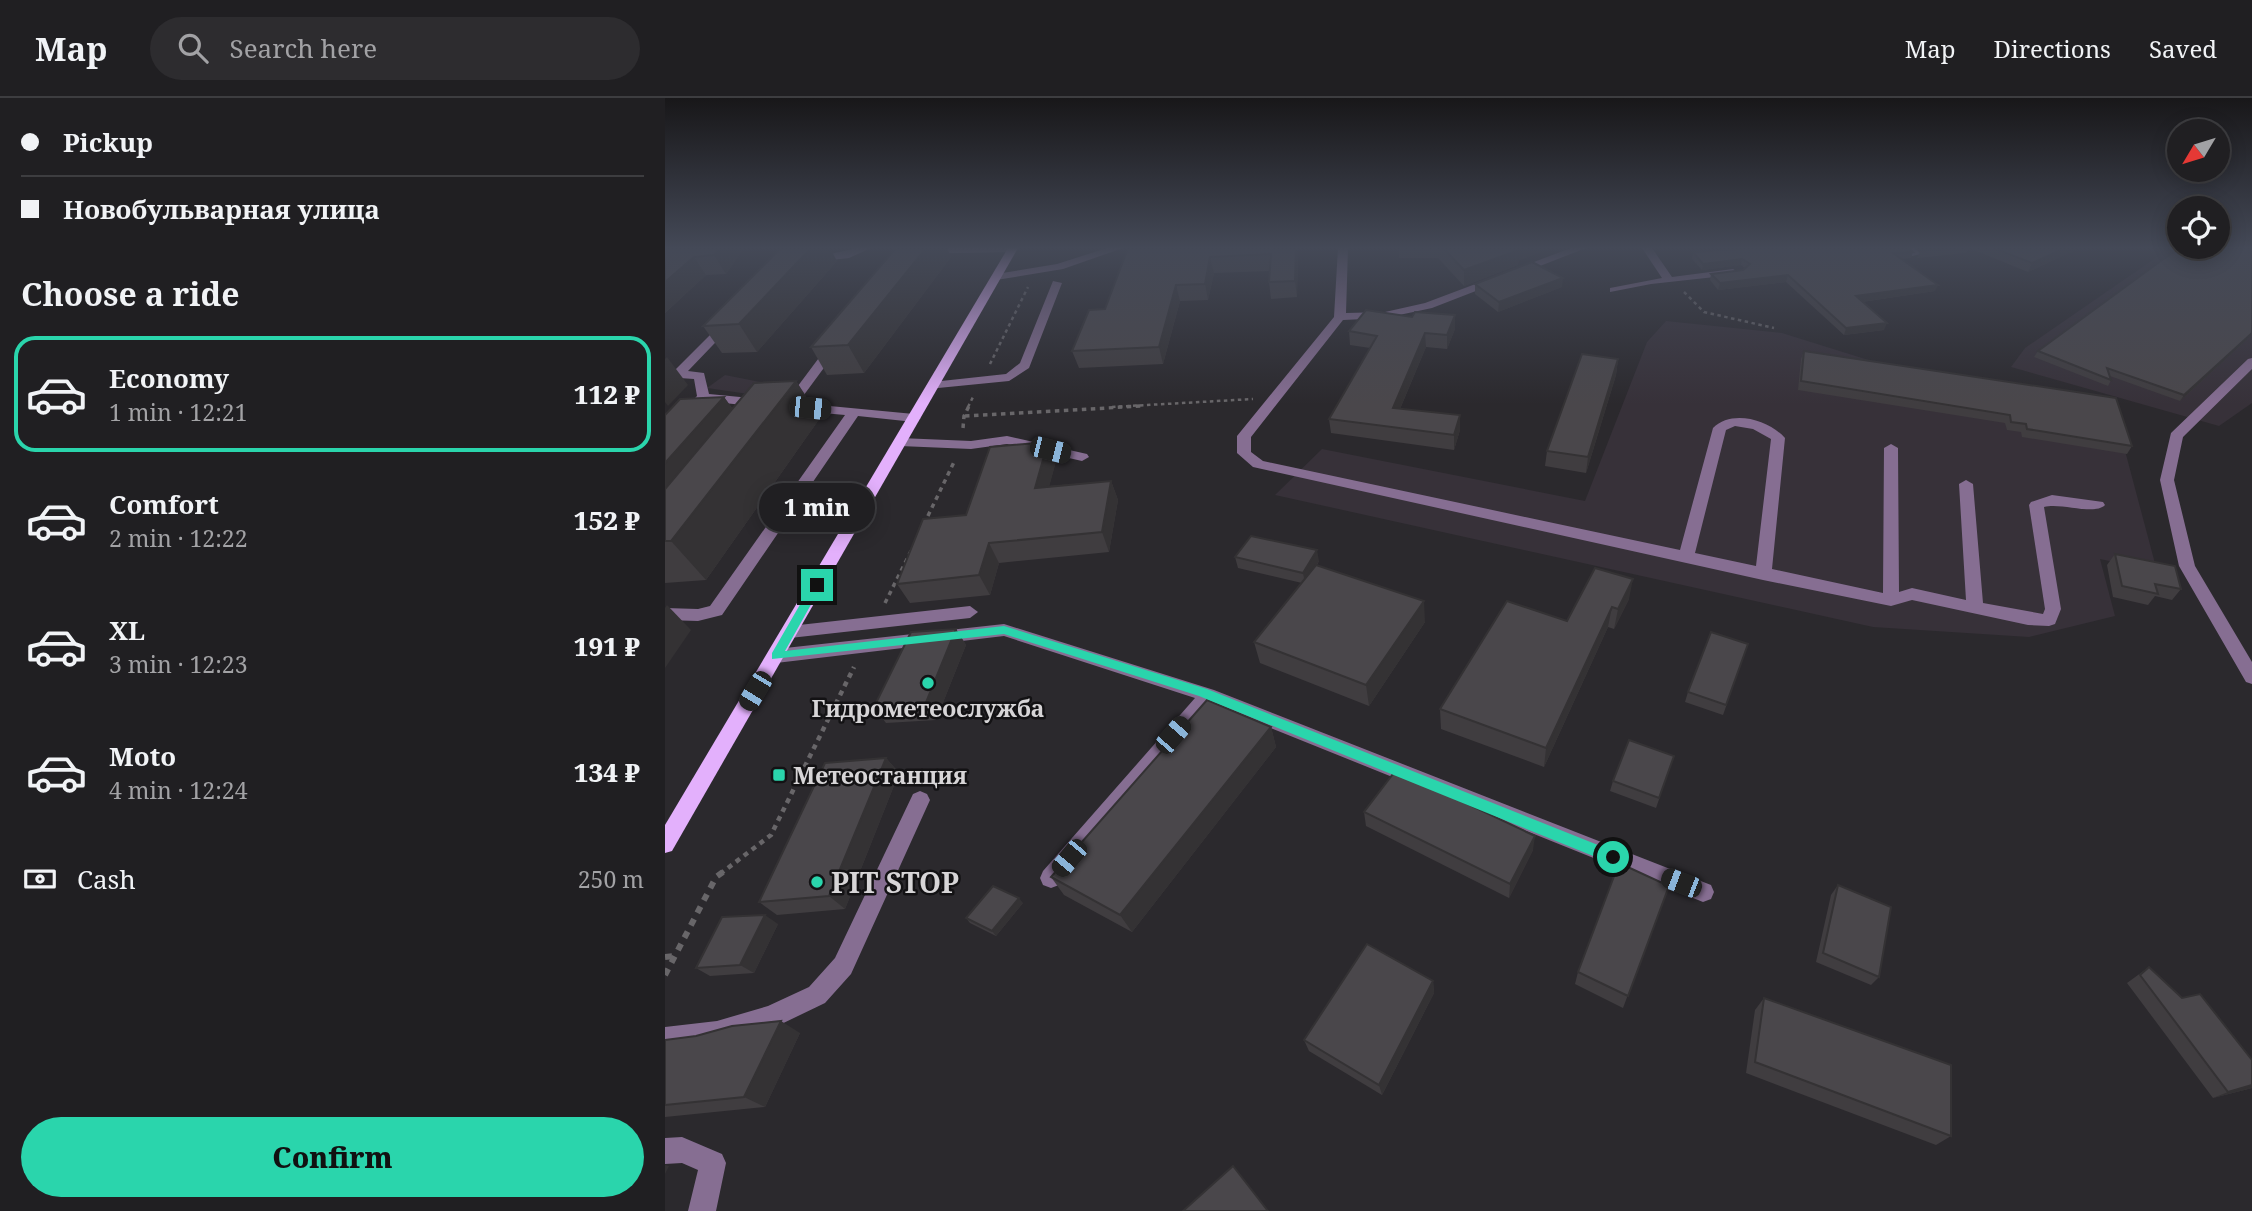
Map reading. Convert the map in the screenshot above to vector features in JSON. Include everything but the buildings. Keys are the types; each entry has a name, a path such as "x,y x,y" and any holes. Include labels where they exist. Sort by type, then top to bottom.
{"main road":[{"path":"665,844 983,300"}],"street":[{"path":"932,386 986,382 1009,377 1025,365 1050,300"},
{"path":"1341,300 1340,317 1244,436 1244,453 1258,464 1763,575 1891,600 1912,594 2028,620 2049,620 2053,609 2036,505 2052,500 2098,505"},
{"path":"1340,317 1385,315 1444,300"},
{"path":"680,372 737,314"},
{"path":"789,406 839,340"},
{"path":"2252,362 2176,436 2167,480 2187,566 2246,659 2252,677"},
{"path":"665,373 680,372 700,376 703,397"},
{"path":"703,397 768,409 789,406 914,418"},
{"path":"665,435 703,397"},
{"path":"665,614 698,615 716,611 854,412"},
{"path":"1686,557 1720,428 1727,422 1742,422 1766,428 1778,438 1763,575"},
{"path":"900,442 971,445 1007,440 1082,457"},
{"path":"1891,448 1891,600"},
{"path":"1966,484 1975,608"},
{"path":"790,632 970,612"},
{"path":"776,656 1004,630 1208,695 1703,892"},
{"path":"1051,878 1208,695"},
{"path":"665,1039 717,1033 771,1017 817,995 843,966 920,800"},
{"path":"665,1151 682,1150 713,1163 702,1211"}],"path":[{"path":"1691,300 1704,312 1773,328"},
{"path":"964,416 1278,397"},
{"path":"665,957 676,956 665,975"}],"shaded area":[{"path":"2095,300 2252,300 2252,403 2219,426 2011,367 2025,348"},
{"path":"1666,321 1782,333 1878,363 2111,398 2157,571 2100,559 2115,616 2029,637 1873,627 1275,495 1322,449 1585,501 1647,342"},
{"path":"725,375 786,387 770,397 707,388"}],"place":[{"name":"Гидрометеослужба","path":"928,683"},
{"name":"Метеостанция","path":"779,775"},
{"name":"PIT STOP","path":"817,882"}],"route":[{"path":"817,585 776,656 1004,630 1203,693 1613,857"}]}
